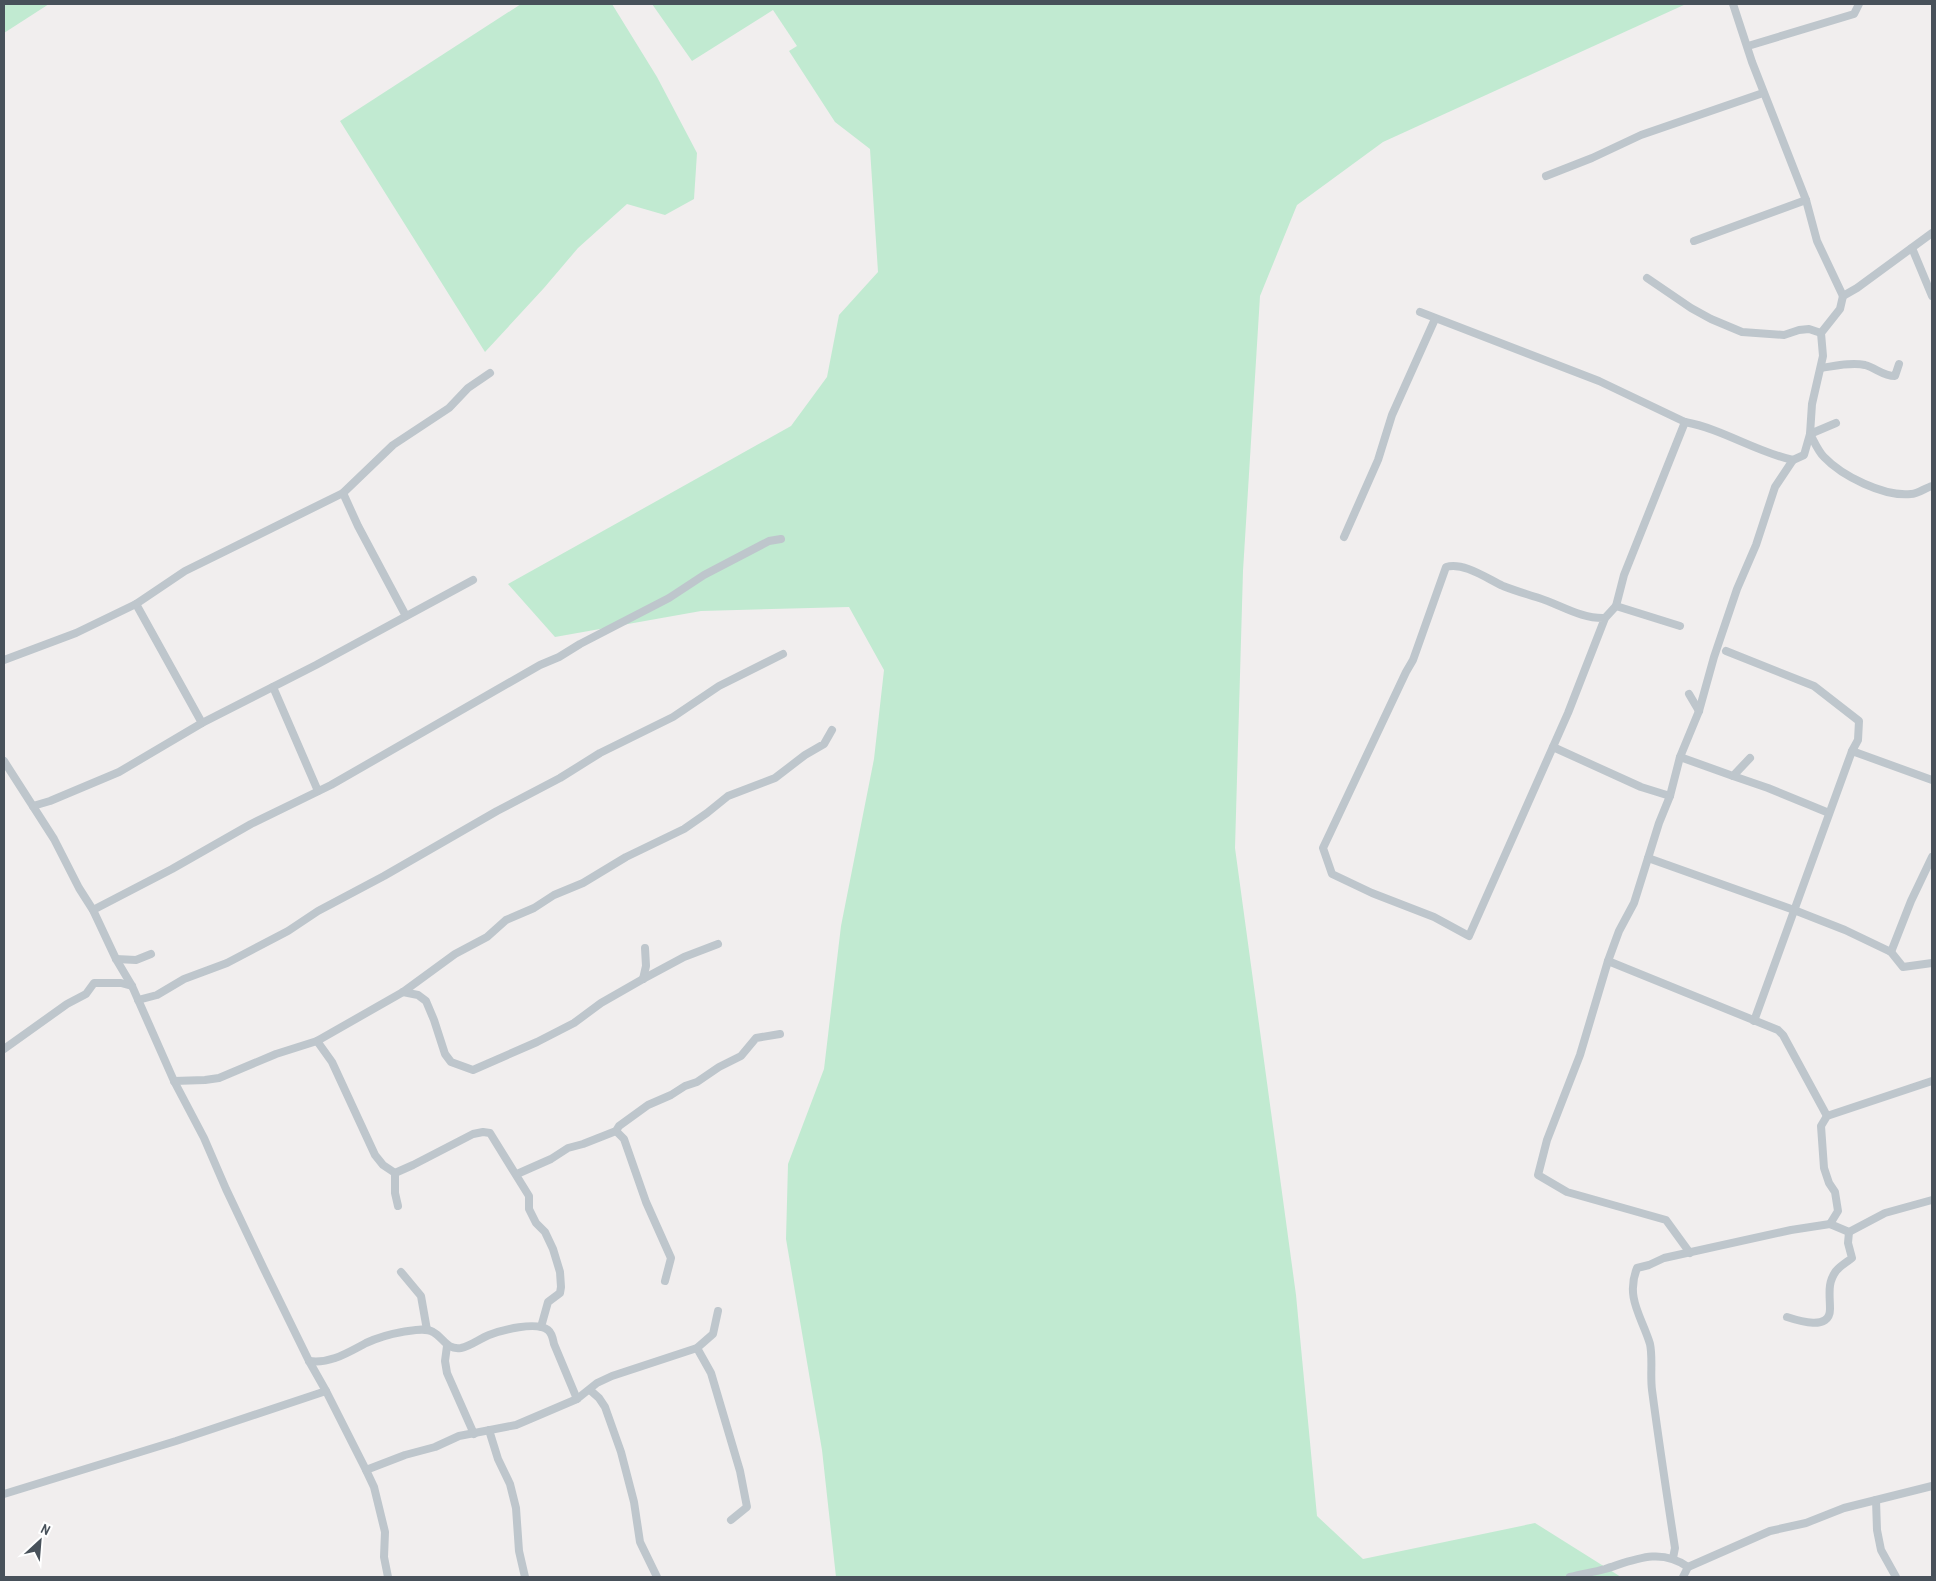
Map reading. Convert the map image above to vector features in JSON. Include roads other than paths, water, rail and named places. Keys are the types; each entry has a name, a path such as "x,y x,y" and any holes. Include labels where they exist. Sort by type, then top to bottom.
{"street":[{"path":"1734,4 1764,93 1806,200 1817,241 1843,296 1840,309 1821,333 1823,356 1812,404 1810,434 1804,455"},
{"path":"1748,46 1854,14 1859,4"},
{"path":"1546,176 1592,158 1641,135 1764,93"},
{"path":"1694,241 1806,200"},
{"path":"1843,296 1857,288 1932,233"},
{"path":"1912,248 1932,296"},
{"path":"1647,278 1711,320 1742,332 1784,335 1809,329 1821,333"},
{"path":"1420,312 1598,382 1686,422 1699,424 1780,458 1793,460"},
{"path":"1344,537 1378,460 1392,415 1435,318"},
{"path":"1821,368 1865,365 1887,376 1895,376 1899,364"},
{"path":"4,660 76,633 136,604 192,568 343,493 393,445 449,408 468,388 490,372"},
{"path":"1604,618 1593,618 1575,613 1538,598 1519,593 1454,564 1446,567 1413,660 1322,848 1332,874 1372,893 1434,917 1468,936 1568,713 1604,618 1616,606 1624,575 1686,422"},
{"path":"1810,434 1836,423"},
{"path":"1810,434 1823,457 1846,475 1866,484 1895,494 1913,494 1932,486"},
{"path":"1690,1253 1666,1220 1567,1192 1538,1175 1547,1140 1580,1055 1608,962 1619,931 1634,903 1658,823 1670,796 1680,757 1699,711 1714,657 1737,589 1756,545 1775,487 1793,460 1804,455 1823,457"},
{"path":"343,493 358,526 406,616"},
{"path":"93,910 165,873 251,824 318,791 540,665 559,657 580,644 669,598 704,575 769,541 781,540"},
{"path":"33,806 50,801 119,772 202,723 274,687 473,580"},
{"path":"136,604 202,723"},
{"path":"1616,606 1680,626"},
{"path":"1726,651 1814,686 1859,721 1858,740 1852,751 1829,813 1754,1021"},
{"path":"138,1000 157,995 184,979 227,963 497,811 560,778 600,753 673,716 719,686 783,654"},
{"path":"274,687 318,791"},
{"path":"1689,694 1699,711"},
{"path":"174,1081 219,1078 276,1054 317,1041 403,992 455,954 487,937 506,920 534,908 554,894 582,883 631,854 684,829 728,796 775,778 824,744 832,730"},
{"path":"1553,747 1641,787 1670,796"},
{"path":"1852,751 1932,780"},
{"path":"1680,757 1768,788 1829,813"},
{"path":"1733,776 1750,758"},
{"path":"4,762 54,839 79,888 93,910 116,960 132,986 174,1081 204,1138 226,1189 308,1361 326,1391 366,1470 374,1487 385,1532 384,1557 388,1577"},
{"path":"1648,858 1845,930 1891,952 1903,967 1932,963"},
{"path":"1891,952 1932,858"},
{"path":"403,992 418,995 426,1001 445,1054 451,1062 472,1070 537,1042 574,1023 601,1002 643,979 684,957 718,944"},
{"path":"643,979 646,966 645,948"},
{"path":"116,960 136,960 151,954"},
{"path":"1608,962 1778,1030 1827,1116"},
{"path":"4,1049 67,1004 86,994 94,983 121,983 132,986"},
{"path":"517,1174 552,1158 568,1148 616,1131 619,1126 648,1105 697,1082 719,1067 742,1056 752,1040 780,1034"},
{"path":"317,1041 332,1062 375,1156 383,1165 395,1173"},
{"path":"1830,1224 1838,1211 1835,1192 1829,1183 1824,1168 1821,1126 1827,1116 1932,1081"},
{"path":"616,1131 624,1139 646,1202 671,1258 665,1281"},
{"path":"395,1173 458,1141 483,1132 490,1133 529,1196 529,1209 536,1223 545,1232 553,1249 560,1272 560,1293 548,1302 541,1327"},
{"path":"395,1173 395,1193 398,1206"},
{"path":"1848,1232 1885,1213 1932,1200"},
{"path":"1673,1558 1675,1548 1652,1387 1650,1345 1638,1316 1632,1291 1632,1280 1637,1268 1664,1258 1791,1230 1830,1224 1848,1232"},
{"path":"1787,1317 1804,1323 1820,1322 1827,1318 1830,1310 1828,1291 1836,1271 1852,1258 1848,1243 1848,1232"},
{"path":"401,1272 421,1296 427,1330"},
{"path":"366,1470 406,1455 435,1447 458,1436 516,1425 577,1399 597,1383 612,1376 697,1348 713,1334 718,1311"},
{"path":"308,1361 327,1361 368,1342 391,1334 427,1330 432,1332 447,1346 458,1348 468,1346 503,1330 541,1327 552,1334 554,1344 577,1399"},
{"path":"447,1346 445,1361 448,1373 474,1434"},
{"path":"697,1348 711,1373 740,1471 747,1508 731,1520"},
{"path":"590,1390 599,1398 604,1407 621,1452 634,1502 640,1542 658,1577"},
{"path":"4,1494 176,1441 326,1391"},
{"path":"488,1430 498,1459 510,1484 516,1508 519,1551 525,1577"},
{"path":"1683,1577 1688,1566 1770,1531 1806,1523 1844,1508 1932,1486"},
{"path":"1876,1500 1877,1530 1881,1550 1896,1577"},
{"path":"1570,1577 1637,1559 1658,1556 1673,1558 1688,1566"}]}
